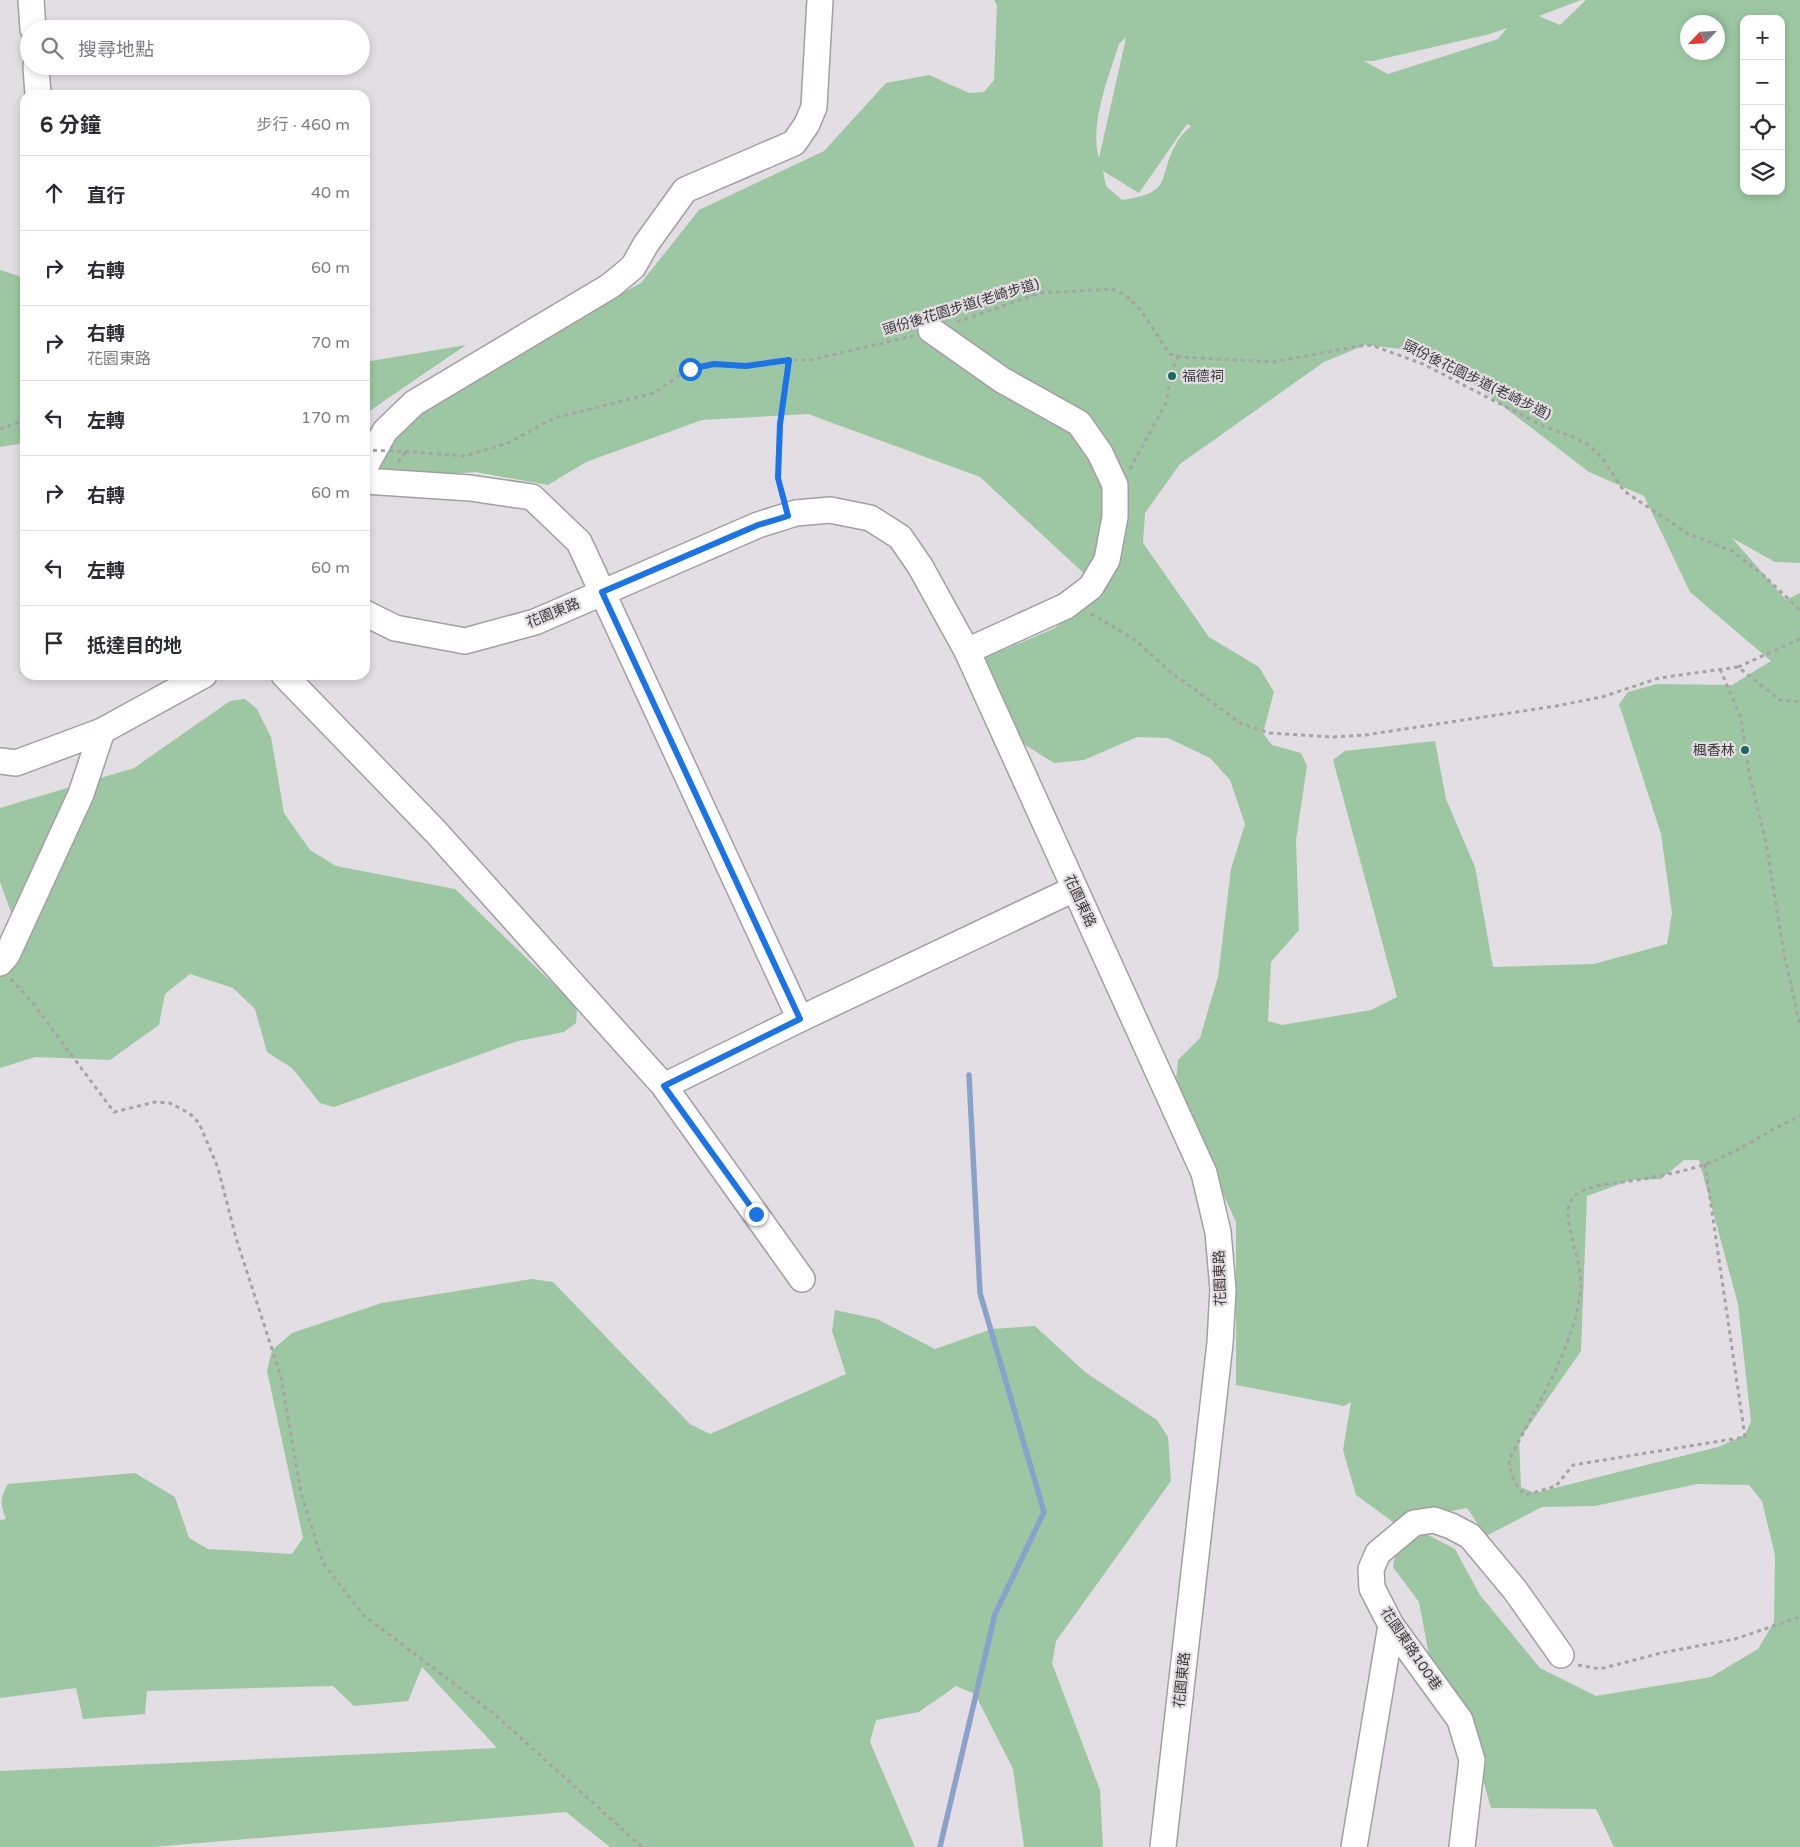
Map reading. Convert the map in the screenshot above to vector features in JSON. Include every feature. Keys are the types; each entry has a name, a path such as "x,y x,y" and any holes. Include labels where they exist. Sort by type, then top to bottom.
{"street":[{"path":"31,0 32,20"},
{"path":"370,458 385,432 414,403 610,286 633,267 662,220 685,190 794,143 807,124 814,108 820,0"},
{"path":"37,75 38,90"},
{"path":"931,330 1002,380 1079,423 1100,453 1115,485 1115,517 1107,560 1091,587 1066,606 967,651"},
{"path":"370,481 470,488 532,497 579,542 800,1019"},
{"name":"花園東路","path":"370,616 395,628 465,641 535,622 758,525 788,516 830,510 870,518 900,537 920,566 967,651 1204,1173 1219,1242 1223,1289 1220,1343 1163,1847"},
{"path":"0,761 16,763 102,731 195,680"},
{"path":"289,680 436,832 664,1086 802,1279"},
{"path":"3,969 7,955 81,794 102,731"},
{"path":"664,1086 1074,889"},
{"name":"花園東路100巷","path":"1462,1847 1472,1760 1460,1720 1391,1625 1372,1588 1371,1569 1378,1553 1414,1523 1434,1520 1470,1536 1515,1590 1561,1655"},
{"path":"1354,1847 1391,1625"}],"path":[{"name":"頭份後花園步道(老崎步道)","path":"370,450 465,456 503,445 554,418 654,393 690,369 700,366 714,364 746,366 789,360 810,360 931,330 1009,306 1040,293 1112,289 1118,291 1133,303 1150,322 1170,354 1178,356 1239,362 1274,362 1371,345 1423,364 1543,426 1573,437 1590,446 1603,460 1624,491 1687,533 1732,551 1762,574 1800,610"},
{"path":"1115,485 1126,476 1156,424 1166,402 1172,371 1178,356"},
{"path":"788,516 778,478 780,424 789,360"},
{"path":"0,428 20,422"},
{"path":"1066,606 1094,616 1134,639 1169,671 1242,724 1270,733 1331,736 1365,734 1556,706 1602,697 1659,678 1738,667 1800,639"},
{"path":"1738,667 1780,700 1800,702"},
{"path":"1720,669 1741,718 1748,773 1766,842 1784,954 1800,1025"},
{"path":"3,969 32,1002 114,1112 155,1102 170,1103 189,1112 198,1123 218,1168 236,1238 281,1377 301,1493 322,1563 363,1615 493,1713 642,1847"},
{"path":"1706,1164 1745,1436 1573,1466 1556,1486 1525,1494 1516,1486 1509,1460 1559,1360 1579,1307 1581,1283 1578,1253 1567,1212 1572,1199 1583,1190 1630,1182 1706,1164 1800,1116"},
{"path":"1561,1655 1582,1667 1600,1669 1660,1653 1735,1639 1800,1617"}],"green space":[{"path":"994,0 1581,0 1539,16 1560,25 1586,0 1800,0 1800,563 1775,562 1732,538 1786,600 1800,593 1800,1847 1614,1847 1596,1809 1491,1808 1470,1734 1429,1655 1419,1602 1393,1567 1397,1545 1426,1534 1455,1549 1480,1595 1540,1668 1596,1696 1711,1677 1758,1649 1774,1622 1775,1555 1762,1501 1749,1485 1697,1484 1595,1506 1542,1507 1486,1536 1467,1508 1393,1522 1356,1495 1343,1450 1351,1402 1344,1406 1236,1385 1236,1222 1175,1090 1178,1060 1200,1038 1218,977 1231,869 1245,824 1230,780 1210,758 1168,738 1137,737 1084,760 1054,763 1003,731 985,658 1055,628 1090,598 1092,581 980,477 808,414 702,420 586,462 548,485 476,472 402,477 372,469 370,454 453,383 641,283 699,210 824,151 886,83 929,75 969,93 984,92 994,80 997,5","holes":["1507,28 1498,39 1388,74 1364,61 1373,61 1490,34","1126,37 1099,158 1096,131 1098,116 1119,44","1187,124 1191,126 1177,141 1161,182 1150,193 1122,200 1106,186 1103,171 1139,193","1365,345 1411,350 1453,368 1589,472 1644,496 1690,592 1771,661 1732,685 1657,684 1628,692 1619,704 1661,834 1672,913 1667,944 1594,964 1493,967 1475,867 1446,799 1435,741 1345,751 1333,760 1397,997 1371,1010 1282,1025 1268,1021 1271,962 1299,930 1296,840 1307,766 1301,753 1272,745 1263,733 1274,692 1259,667 1209,637 1143,543 1145,513 1180,464 1324,362","1684,1160 1699,1160 1738,1304 1751,1421 1745,1435 1718,1447 1535,1493 1521,1487 1519,1440 1581,1351 1587,1196 1631,1180 1661,1179"]},
{"path":"0,270 20,276 20,444 0,447"},
{"path":"466,345 370,411 370,361"},
{"path":"245,699 257,709 271,737 284,813 310,850 336,866 455,889 577,1007 576,1023 564,1032 518,1041 334,1107 320,1103 292,1068 267,1052 255,1009 233,988 190,974 165,994 159,1025 110,1060 35,1057 0,1068 0,970 19,934 0,882 0,808 134,768 230,701"},
{"path":"532,1279 553,1282 690,1424 710,1434 846,1374 832,1331 835,1310 877,1319 935,1349 992,1329 1035,1326 1085,1372 1157,1420 1168,1437 1171,1481 1056,1641 1052,1663 1100,1790 1103,1847 1024,1847 1013,1769 975,1694 956,1686 919,1712 876,1720 870,1742 915,1847 610,1847 566,1812 152,1847 0,1847 0,1771 497,1748 422,1667 408,1701 354,1706 333,1686 147,1691 145,1714 83,1719 76,1688 0,1698 0,1520 6,1519 2,1501 3,1493 8,1484 135,1473 175,1497 189,1538 208,1549 292,1554 303,1538 267,1371 272,1350 292,1333 382,1303"}],"waterway":[{"path":"940,1847 995,1614 1044,1512 980,1293 969,1075"}],"place":[{"name":"福德祠","path":"1172,376"},
{"name":"楓香林","path":"1745,750"}],"route":[{"path":"690,369 714,364 746,366 789,360 780,424 778,478 788,516 758,525 602,592 800,1019 664,1086 756,1214"}]}
